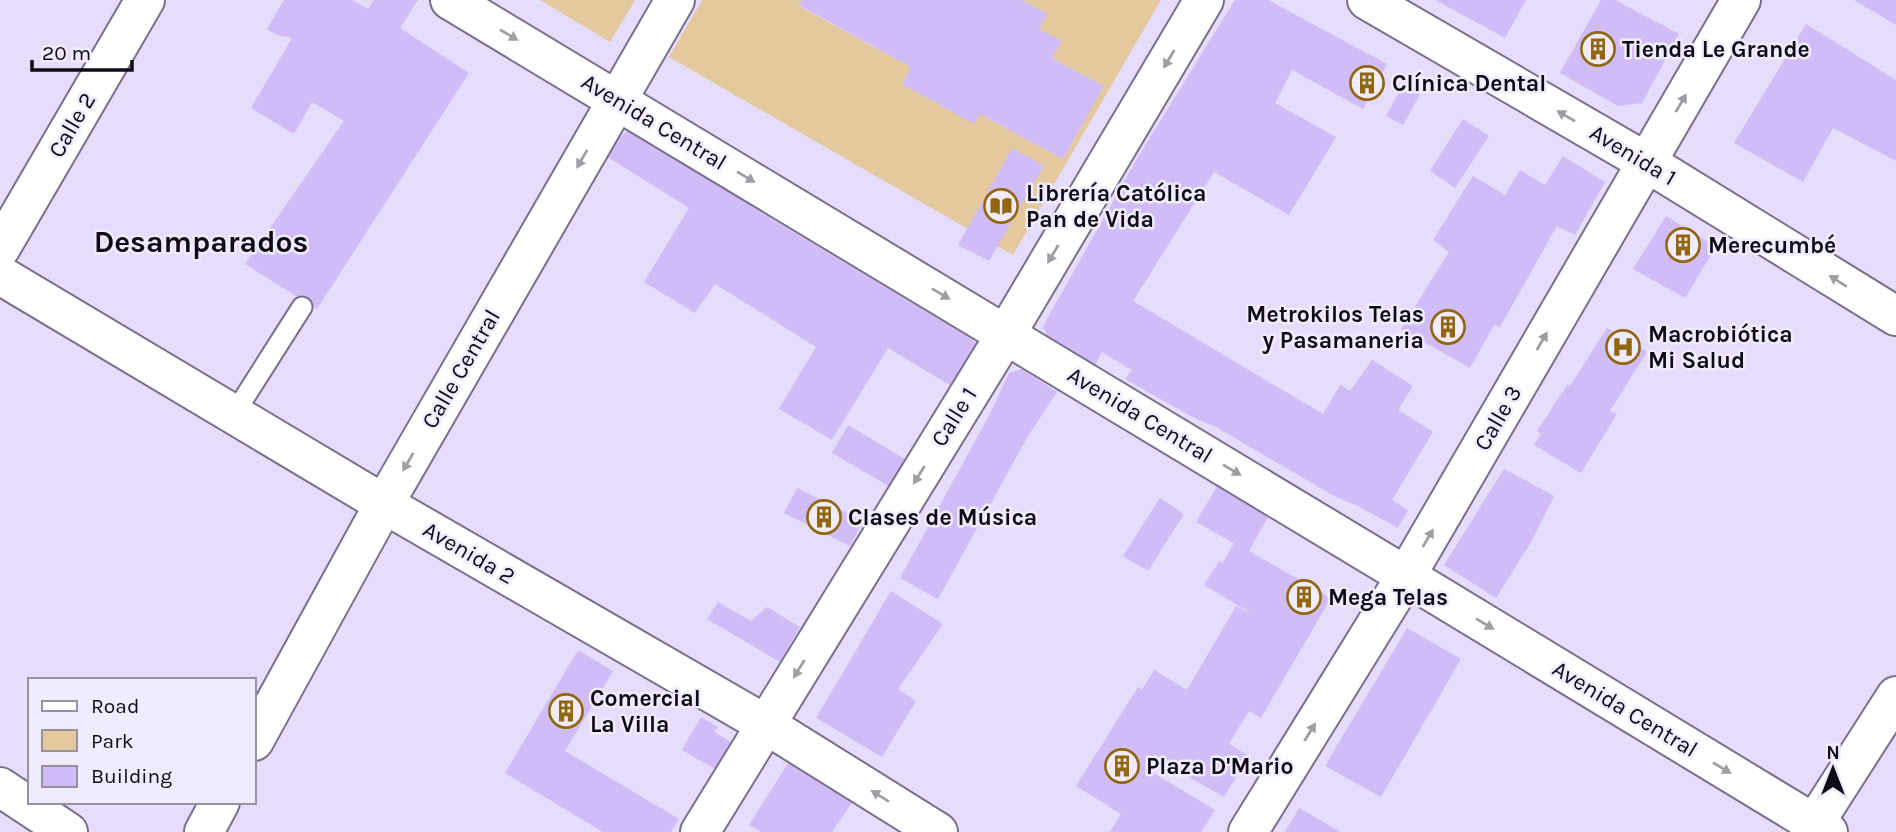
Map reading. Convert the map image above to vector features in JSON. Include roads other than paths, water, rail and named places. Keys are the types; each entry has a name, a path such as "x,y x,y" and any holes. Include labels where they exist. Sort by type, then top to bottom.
{"main road":[{"name":"Calle 2","path":"0,249 145,0"},
{"name":"Avenida Central","path":"450,0 1406,576 1817,829"},
{"name":"Calle Central","path":"256,737 384,503 675,0"},
{"name":"Calle 1","path":"700,832 1006,334 1204,0"},
{"name":"Avenida 1","path":"1367,0 1646,162 1896,316"},
{"name":"Calle 3","path":"1248,832 1406,576 1741,0"},
{"name":"Avenida 2","path":"0,275 384,503 765,724 938,832"},
{"path":"1817,829 1896,696"},
{"path":"0,787 68,832"},
{"path":"204,832 219,804"}],"lane":[{"path":"234,414 302,307"}],"place":[{"name":"Tienda Le Grande","path":"1598,49"},
{"name":"Clínica Dental","path":"1367,83"},
{"name":"Librería Católica Pan de Vida","path":"1001,206"},
{"name":"Merecumbé","path":"1683,245"},
{"name":"Metrokilos Telas y Pasamaneria","path":"1448,327"},
{"name":"Macrobiótica Mi Salud","path":"1623,347"},
{"name":"Clases de Música","path":"824,517"},
{"name":"Mega Telas","path":"1304,597"},
{"name":"Comercial La Villa","path":"566,711"},
{"name":"Plaza D'Mario","path":"1122,766"}],"district":[{"name":"Desamparados","path":"201,242"}]}
